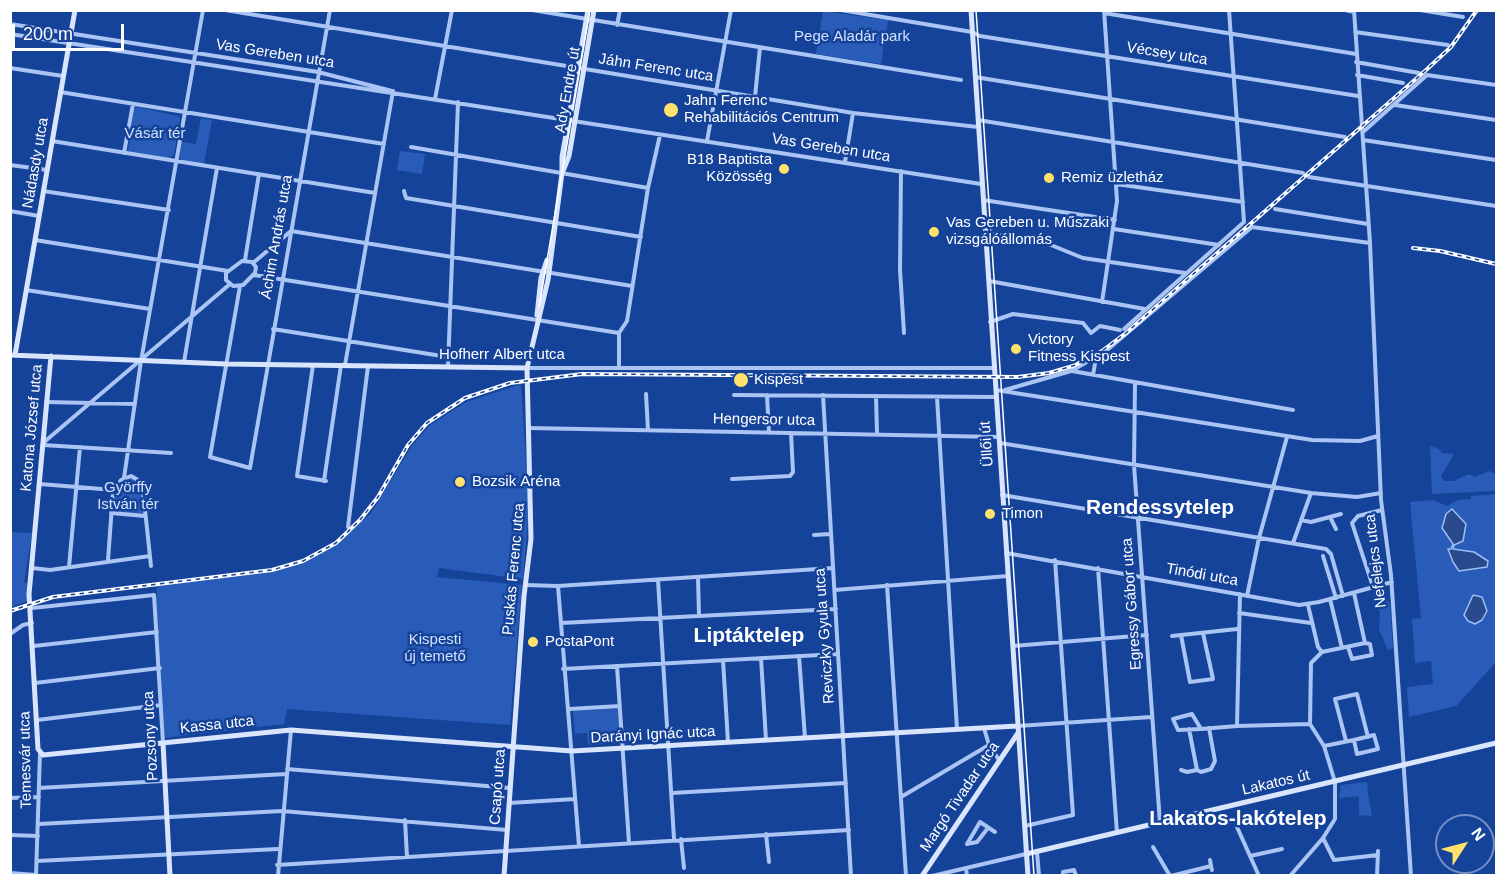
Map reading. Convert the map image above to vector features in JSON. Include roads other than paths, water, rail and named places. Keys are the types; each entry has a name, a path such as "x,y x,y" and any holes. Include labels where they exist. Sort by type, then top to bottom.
{"street":[{"name":"Nádasdy utca","path":"13,355 75,10"},
{"path":"108,560 114,490 124,478 126,450 141,361 204,10"},
{"name":"Jáhn Ferenc utca","path":"225,10 327,29 446,46 853,113 978,127"},
{"name":"Áchim András utca","path":"226,364 210,457 250,468 330,10"},
{"path":"435,99 452,10"},
{"path":"532,10 562,13 617,25 961,80"},
{"name":"Ady Endre út","path":"572,121 584,69 588,10"},
{"name":"Ady Endre út","path":"527,379 527,368 550,253 562,173 569,156 577,68 589,20 594,10"},
{"path":"617,25 620,10"},
{"path":"707,141 731,10"},
{"name":"Vécsey utca","path":"841,10 972,32 998,39 1358,96"},
{"name":"Üllői út","path":"971,10 1028,876"},
{"path":"990,322 1013,314 1083,323 1091,333 1100,326 1122,329 1244,222 1229,10"},
{"path":"1345,10 1354,11"},
{"path":"1420,10 1463,17"},
{"name":"Nefelejcs utca","path":"1354,11 1358,96 1370,243 1382,510 1392,582 1412,876"},
{"path":"1102,302 1114,229 1116,184 1104,12 1231,35 1356,54"},
{"name":"Vas Gereben utca","path":"12,24 318,72 387,87 393,91"},
{"path":"11,35 12,24"},
{"path":"1354,32 1448,45"},
{"name":"Vas Gereben utca","path":"11,35 316,82 393,91 981,184"},
{"path":"755,97 760,47"},
{"path":"1356,62 1419,73"},
{"path":"10,68 63,76"},
{"path":"1357,75 1403,84"},
{"path":"1362,132 1427,75 1497,85"},
{"path":"975,77 1345,137"},
{"path":"313,365 297,476 325,481 343,365 393,91"},
{"path":"60,92 384,144"},
{"path":"448,367 458,102"},
{"path":"124,153 133,104"},
{"path":"1394,104 1497,120"},
{"path":"845,162 853,113"},
{"path":"978,120 1303,173"},
{"path":"619,367 620,333 627,321 648,188 660,135"},
{"path":"1363,140 1497,160"},
{"path":"52,141 375,192"},
{"path":"411,147 648,188"},
{"path":"10,165 47,170"},
{"path":"184,362 217,168"},
{"path":"901,171 900,270 904,333"},
{"path":"240,286 230,284 226,278 228,271 245,260 258,174"},
{"path":"1309,177 1497,206"},
{"path":"1116,184 1243,202"},
{"path":"43,191 169,210"},
{"path":"404,191 405,198 641,237"},
{"path":"983,200 1115,220"},
{"path":"1275,209 1368,224"},
{"path":"10,211 39,216"},
{"path":"734,395 937,397 995,394 1071,371 1096,357 1124,338 1252,227 1370,243"},
{"path":"1114,229 1220,245"},
{"path":"253,263 291,231 632,286"},
{"path":"985,233 1041,241 1083,258 1186,273"},
{"path":"35,240 228,271"},
{"path":"245,260 253,263"},
{"path":"253,263 254,275"},
{"path":"226,364 240,286 254,275 620,333"},
{"path":"989,280 1145,309"},
{"path":"42,445 230,284"},
{"path":"26,290 150,309"},
{"path":"273,329 448,357"},
{"name":"Hofherr Albert utca","path":"13,355 226,364 368,366 994,368"},
{"name":"Katona József utca","path":"32,608 31,568 51,356"},
{"path":"1093,375 1096,357"},
{"path":"348,527 368,366"},
{"path":"1071,371 1293,410"},
{"name":"Puskás Ferenc utca","path":"515,725 525,585 531,539 527,379"},
{"name":"Egressy Gábor utca","path":"1135,383 1134,465 1160,823"},
{"path":"1005,390 1287,437 1323,441 1360,441 1378,436"},
{"path":"646,394 648,430"},
{"path":"767,395 769,432"},
{"name":"Reviczky Gyula utca","path":"823,395 823,434 835,590 851,876"},
{"path":"876,396 877,433"},
{"path":"937,397 957,729"},
{"path":"46,402 135,404"},
{"name":"Hengersor utca","path":"528,428 877,433 1000,440 1134,465 1311,493 1357,497 1381,493"},
{"path":"732,479 790,476 792,472 791,433"},
{"path":"1247,596 1259,538 1287,437"},
{"path":"42,445 171,453"},
{"path":"69,567 80,447"},
{"path":"124,478 133,477 141,485 151,566"},
{"path":"39,484 114,490"},
{"path":"1293,543 1311,493"},
{"path":"1002,495 1329,550 1343,596"},
{"path":"1373,587 1352,523 1358,516 1382,510"},
{"path":"111,513 145,516"},
{"path":"1302,520 1311,522 1341,514"},
{"path":"1331,518 1336,529"},
{"path":"814,535 830,534"},
{"name":"Tinódi utca","path":"1006,553 1308,605 1392,582"},
{"path":"31,568 69,567 150,556"},
{"path":"1323,556 1342,648"},
{"path":"1024,826 1073,815 1055,560"},
{"path":"525,585 558,586 833,568"},
{"path":"1098,568 1117,833"},
{"path":"835,590 1008,576"},
{"path":"699,577 699,615"},
{"path":"658,580 675,840"},
{"path":"887,585 906,876"},
{"path":"558,586 579,846"},
{"path":"1354,592 1365,643"},
{"path":"1237,726 1237,629 1240,594"},
{"name":"Pozsony utca","path":"32,608 154,596 160,668 170,876"},
{"path":"1308,605 1311,623 1322,652"},
{"name":"Temesvár utca","path":"32,608 40,753 36,875"},
{"path":"561,623 661,616 836,609"},
{"path":"1239,612 1311,623"},
{"path":"10,634 23,625 33,623"},
{"path":"1172,636 1237,629"},
{"path":"34,646 157,632"},
{"path":"1181,635 1190,682 1213,679 1203,633"},
{"path":"1013,646 1147,635"},
{"path":"1290,876 1323,838 1335,819 1335,782 1324,746 1310,724 1311,663 1322,652 1365,643 1370,644 1372,655 1352,659 1348,647"},
{"path":"563,669 838,654"},
{"path":"800,656 805,738"},
{"path":"761,658 766,740"},
{"path":"723,660 728,742"},
{"path":"617,666 629,843"},
{"path":"35,683 160,668"},
{"path":"1346,741 1335,699 1357,694 1368,737"},
{"path":"37,720 161,705"},
{"path":"569,709 620,706"},
{"path":"1201,729 1192,714 1173,719 1178,730 1201,729 1237,726 1310,724"},
{"path":"1018,729 1151,717"},
{"name":"Csapó utca","path":"504,876 515,725"},
{"path":"984,727 989,745 999,760"},
{"name":"Darányi Ignác utca","path":"291,730 572,751 984,727 1018,729"},
{"path":"1181,770 1187,772 1209,770 1214,764 1209,728"},
{"name":"Margó Tivadar utca","path":"922,876 1018,729"},
{"path":"1189,729 1197,770"},
{"path":"278,876 278,849 291,730"},
{"name":"Kassa utca","path":"40,753 43,755 291,730"},
{"path":"1324,746 1374,735 1378,749 1357,754 1354,740"},
{"path":"1011,742 1019,743"},
{"name":"Lakatos út","path":"1026,854 1497,743"},
{"path":"901,797 989,745"},
{"path":"39,788 286,772 510,788"},
{"path":"672,793 846,783"},
{"path":"10,798 39,797"},
{"path":"509,802 575,799"},
{"path":"39,824 282,811 507,830"},
{"path":"405,820 407,857"},
{"path":"988,828 977,842 967,844 980,822 995,832"},
{"path":"1237,827 1259,876"},
{"path":"277,865 849,830"},
{"path":"766,834 769,862"},
{"path":"10,836 38,836"},
{"path":"1323,838 1334,860 1378,853 1377,876"},
{"path":"681,839 684,868"},
{"path":"1153,847 1170,876 1212,868 1210,860"},
{"path":"37,861 278,849"},
{"path":"1250,856 1282,849"},
{"path":"1038,852 1039,876"},
{"path":"932,876 1026,854"},
{"path":"966,868 967,876"},
{"path":"1063,876 1063,872 1074,870 1076,876"},
{"path":"10,873 36,875"}],"tram line":[{"path":"539,307 590,10"},
{"path":"976,10 1034,876"}],"railway":[{"path":"10,611 53,597 272,570 303,561 336,543 360,520 378,497 408,445 427,423 465,398 510,383 582,374 1018,377 1049,373 1073,366 1102,351 1126,333 1425,71 1451,47 1477,10"},
{"path":"1413,248 1440,251 1496,264"}],"place":[{"name":"Jahn Ferenc Rehabilitációs Centrum","path":"671,110"},
{"name":"B18 Baptista Közösség","path":"784,169"},
{"name":"Remiz üzletház","path":"1049,178"},
{"name":"Vas Gereben u. Műszaki vizsgálóállomás","path":"934,232"},
{"name":"Victory Fitness Kispest","path":"1016,349"},
{"name":"Kispest","path":"741,380"},
{"name":"Bozsik Aréna","path":"460,482"},
{"name":"Timon","path":"990,514"},
{"name":"PostaPont","path":"533,642"}],"district":[{"name":"Rendessytelep","path":"1160,508"},
{"name":"Liptáktelep","path":"749,636"},
{"name":"Lakatos-lakótelep","path":"1238,819"}],"park label":[{"name":"Pege Aladár park","path":"852,37"},
{"name":"Vásár tér","path":"155,134"},
{"name":"Györffy István tér","path":"128,496"},
{"name":"Kispesti új temető","path":"435,648"}]}
